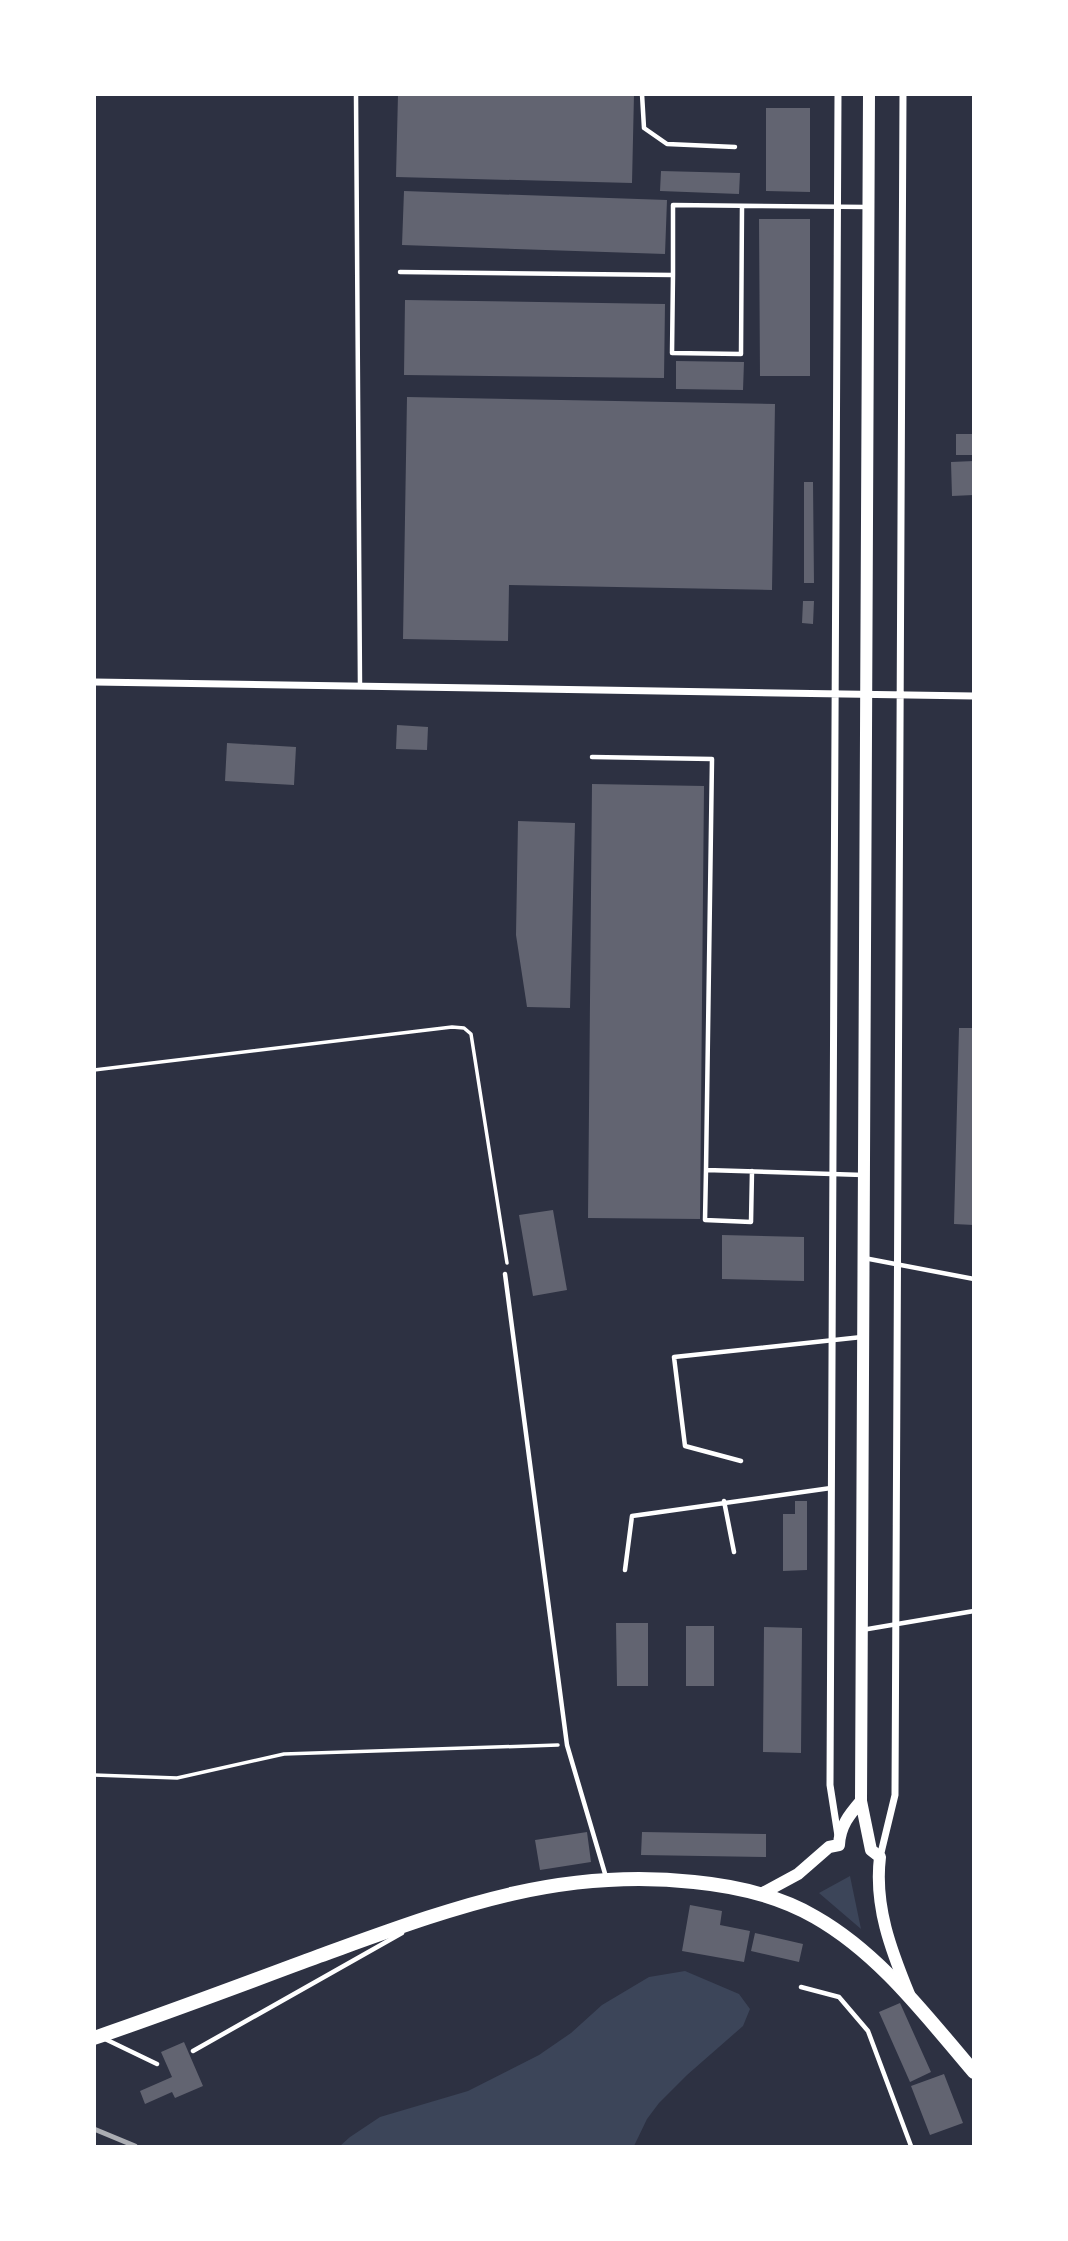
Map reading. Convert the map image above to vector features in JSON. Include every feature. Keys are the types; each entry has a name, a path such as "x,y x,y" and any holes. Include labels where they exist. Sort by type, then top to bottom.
{"highway":[{"path":"97,2037 438,1913 518,1891 606,1878 676,1880 761,1894 795,1906 841,1934 864,1951 911,1999 974,2072"}],"main road":[{"path":"869,94 861,1801 871,1850 880,1857 877,1881 889,1945 911,1999"},
{"path":"761,1894 798,1874 829,1847 839,1845 840,1832 847,1818 861,1801"}],"street":[{"path":"838,94 830,1785 839,1845"},
{"path":"880,1857 895,1795 903,94"},
{"path":"94,682 974,696"}],"lane":[{"path":"356,94 360,686"},
{"path":"642,94 644,128 667,144 735,147"},
{"path":"742,206 741,354 672,353 673,205 868,207"},
{"path":"400,272 673,275"},
{"path":"592,757 712,759 705,1220 751,1222 752,1171"},
{"path":"706,1170 863,1175"},
{"path":"863,1258 974,1279"},
{"path":"505,1275 567,1745 606,1878"},
{"path":"741,1461 685,1446 674,1357 863,1337"},
{"path":"625,1570 632,1516 831,1488"},
{"path":"724,1502 734,1552"},
{"path":"861,1631 974,1611"},
{"path":"193,2051 438,1913"},
{"path":"801,1987 839,1997 868,2031 911,2147"},
{"path":"97,2037 157,2064"}],"path":[{"path":"94,1070 453,1027 464,1028 471,1034 507,1260 505,1275"},
{"path":"94,1775 177,1779 284,1754 567,1745"}],"shaded area":[{"path":"850,1876 861,1929 819,1893"},
{"path":"685,1971 739,1994 750,2009 743,2026 659,2103 647,2119 634,2146 340,2146 380,2117 468,2091 539,2055 571,2033 602,2005 649,1977"}],"building":[{"path":"398,94 634,94 632,183 396,177"},
{"path":"766,108 810,108 810,192 766,191"},
{"path":"661,171 740,173 739,194 660,191"},
{"path":"404,191 667,200 665,254 402,245"},
{"path":"759,219 810,219 810,376 760,376"},
{"path":"405,300 665,304 664,378 404,375"},
{"path":"676,361 744,362 743,390 676,389"},
{"path":"407,397 775,404 772,590 509,585 508,641 403,639"},
{"path":"956,434 974,434 974,455 956,455"},
{"path":"974,461 974,495 952,496 951,462"},
{"path":"804,482 813,482 814,583 804,583"},
{"path":"803,601 814,601 813,624 802,623"},
{"path":"397,725 428,727 427,750 396,749"},
{"path":"227,743 296,747 294,785 225,781"},
{"path":"592,784 704,786 700,1219 588,1218"},
{"path":"518,821 575,823 570,1008 527,1007 516,935"},
{"path":"959,1028 974,1028 974,1225 954,1224"},
{"path":"553,1210 567,1290 533,1296 519,1215"},
{"path":"722,1235 804,1237 804,1281 722,1279"},
{"path":"795,1501 807,1501 807,1570 783,1571 783,1514 795,1514"},
{"path":"616,1623 648,1623 648,1686 617,1686"},
{"path":"686,1626 714,1626 714,1686 686,1686"},
{"path":"764,1627 802,1628 801,1753 763,1752"},
{"path":"587,1832 591,1862 540,1870 535,1840"},
{"path":"642,1832 766,1834 766,1857 641,1855"},
{"path":"690,1905 722,1911 720,1925 750,1931 744,1962 682,1951"},
{"path":"755,1933 803,1944 799,1962 751,1951"},
{"path":"900,2003 931,2072 910,2082 879,2012"},
{"path":"184,2042 203,2086 175,2098 172,2092 145,2104 140,2091 172,2077 161,2052"},
{"path":"944,2074 963,2123 930,2135 911,2086"}],"railway":[{"path":"94,2129 135,2146"}]}
